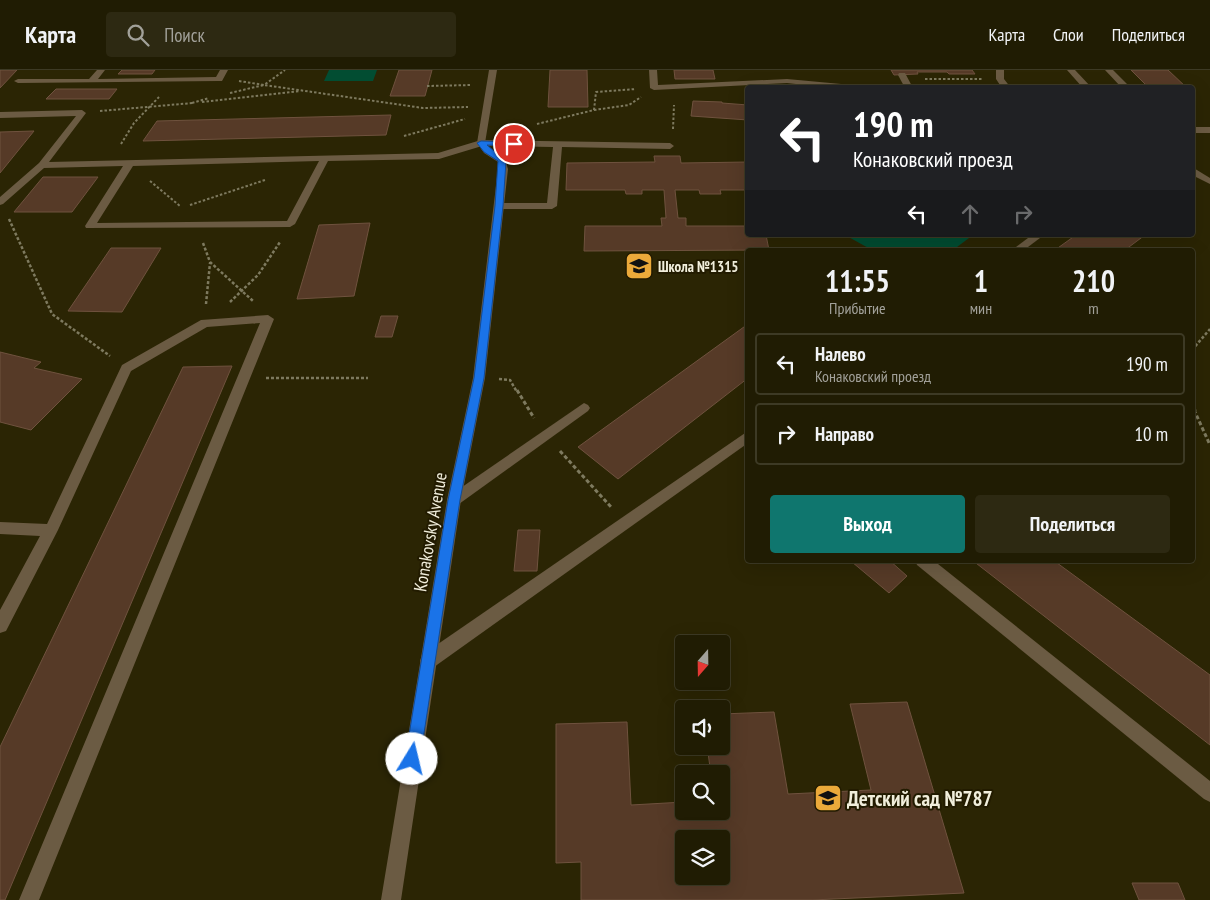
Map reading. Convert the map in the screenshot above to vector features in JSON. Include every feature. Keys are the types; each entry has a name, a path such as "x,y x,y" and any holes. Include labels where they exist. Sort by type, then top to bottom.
{"street":[{"path":"91,82 101,70"},
{"path":"18,82 219,79 224,70"},
{"path":"481,143 493,70"},
{"path":"653,70 654,88 787,81 830,85"},
{"path":"782,70 787,81"},
{"path":"1000,70 1000,79 1005,85"},
{"path":"1071,70 1085,85"},
{"path":"1109,70 1124,85"},
{"path":"902,75 907,85"},
{"path":"0,115 82,113"},
{"path":"1,202 42,165 82,113"},
{"path":"1195,130 1210,130"},
{"path":"42,165 439,156 481,143 670,146"},
{"name":"Konakovsky Avenue","path":"391,900 454,500 479,378 499,206 502,161 487,151 481,143"},
{"path":"499,206 552,206 558,144"},
{"path":"129,164 90,226 290,224 324,160"},
{"path":"1195,172 1210,181"},
{"path":"1020,248 1036,237"},
{"path":"0,626 51,530 126,368 205,323 268,319 29,900"},
{"path":"454,500 584,408"},
{"path":"428,661 745,438"},
{"path":"0,528 51,530"},
{"path":"926,563 1210,793"}],"path":[{"path":"226,94 264,85 285,70"},
{"path":"219,79 423,108 472,107"},
{"path":"924,79 984,79"},
{"path":"109,164 134,123 152,106 173,80"},
{"path":"427,86 476,85"},
{"path":"670,146 673,135 674,87"},
{"path":"594,110 596,92 654,88"},
{"path":"534,124 594,110 629,105 654,88"},
{"path":"82,113 306,91"},
{"path":"192,103 218,96"},
{"path":"174,210 268,179"},
{"path":"1,202 52,314 126,368"},
{"path":"205,323 244,290 267,266 290,224"},
{"path":"205,323 210,262"},
{"path":"1195,346 1210,329"},
{"path":"244,378 368,378"},
{"path":"1195,412 1210,445"}],"green space":[{"path":"329,70 377,70 373,81 324,81"},
{"path":"849,237 970,237 956,248 868,248"}],"building":[{"path":"0,70 17,70 0,88"},
{"path":"122,70 155,70 152,74 118,74"},
{"path":"399,70 432,70 425,96 390,96"},
{"path":"550,70 587,70 588,107 548,107"},
{"path":"674,70 713,70 715,79 675,79"},
{"path":"891,70 972,70 975,74 917,72 918,74 894,75"},
{"path":"1131,70 1168,70 1184,85 1146,85"},
{"path":"56,89 117,89 109,99 46,99"},
{"path":"693,101 745,105 745,120 691,116"},
{"path":"391,115 386,135 143,141 157,121"},
{"path":"34,131 0,173 0,132"},
{"path":"654,156 680,156 681,163 745,162 745,190 720,190 721,194 700,194 699,190 675,190 678,218 686,218 686,226 745,226 745,237 766,237 769,248 745,248 745,250 584,251 585,226 662,226 661,218 666,218 664,190 642,190 642,194 626,194 625,190 566,190 567,163 655,162"},
{"path":"43,177 98,177 72,212 14,212"},
{"path":"370,223 354,296 297,299 319,225"},
{"path":"1073,237 1142,237 1128,248 1058,248"},
{"path":"111,248 161,248 122,312 68,311"},
{"path":"381,316 398,316 392,337 375,337"},
{"path":"745,326 745,380 618,479 578,447"},
{"path":"0,352 41,362 34,368 82,379 31,430 0,422"},
{"path":"232,366 5,900 0,900 0,747 183,367"},
{"path":"518,530 540,530 537,571 514,571"},
{"path":"853,563 892,563 907,576 889,593"},
{"path":"976,563 1057,563 1210,675 1210,745"},
{"name":"Детский сад №787","path":"907,702 964,893 812,900 581,900 581,862 556,863 556,724 627,722 631,805 675,803 675,820 730,820 730,765 710,765 708,755 730,755 730,714 774,712 788,794 871,790 850,704"},
{"path":"1132,883 1178,883 1185,900 1139,900"}],"place":[{"name":"Школа №1315","path":"639,266"},
{"name":"Детский сад №787","path":"828,798"}],"route":[{"path":"412,759 454,500 479,378 499,206 503,169 502,161 487,151 481,143 514,144"}]}
